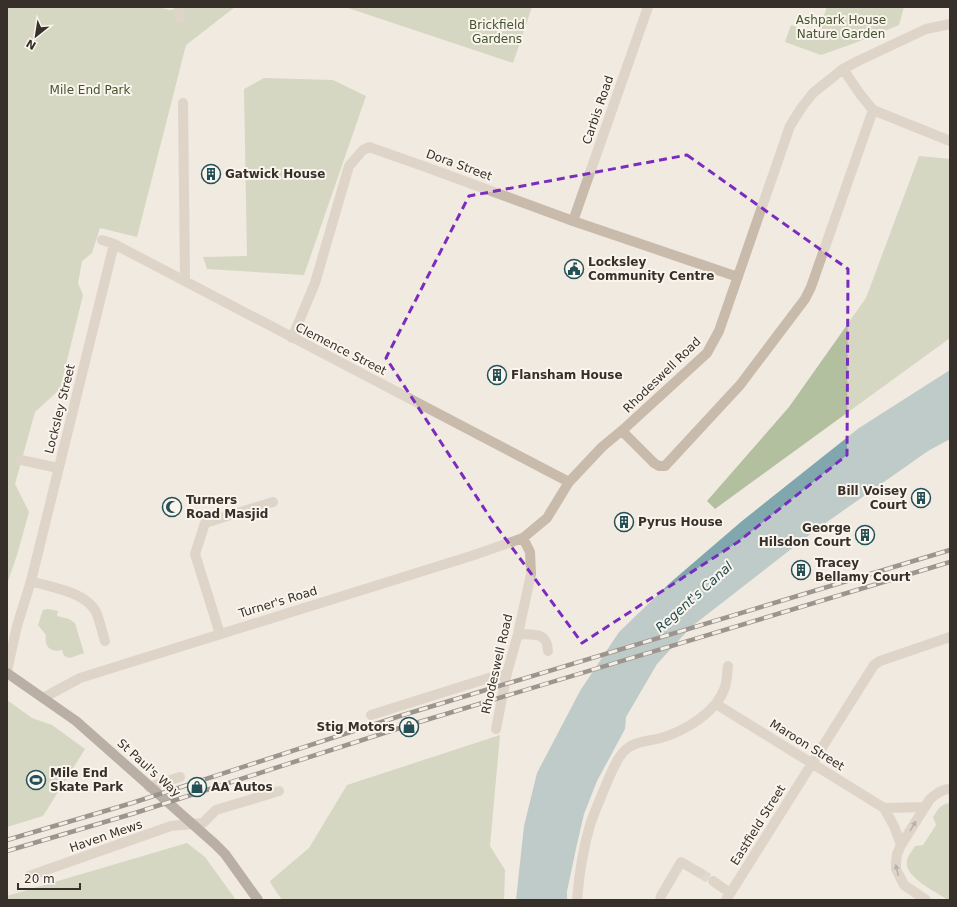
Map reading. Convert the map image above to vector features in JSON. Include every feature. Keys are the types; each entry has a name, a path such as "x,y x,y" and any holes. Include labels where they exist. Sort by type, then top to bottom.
{"main road":[{"name":"St Paul's Way","path":"7,672 84,728 192,824 225,854 258,900"}],"street":[{"path":"179,7 180,18"},
{"name":"Carbis Road","path":"573,221 648,7"},
{"name":"Rhodeswell Road","path":"496,730 507,673 518,634 531,574 530,552 523,538 547,518 569,482 602,448 707,353 719,331 790,126 813,92 843,69 858,61 926,29 950,24"},
{"path":"843,69 873,110 950,140"},
{"path":"183,103 185,280"},
{"path":"622,431 654,463 659,466 665,466 740,385 805,299 811,287 873,110"},
{"name":"Dora Street","path":"292,338 315,283 349,166 363,150 369,147 573,221 738,277"},
{"name":"Clemence Street","path":"102,240 114,244 185,280 292,338 569,482"},
{"name":"Locksley Street","path":"7,672 17,626 31,581 114,244"},
{"path":"21,460 58,468"},
{"path":"220,634 195,554 204,524 273,502"},
{"name":"Turner's Road","path":"43,698 80,678 471,556 523,538"},
{"path":"31,581 75,594 87,600 95,612 105,641"},
{"path":"518,634 540,635 548,644 548,651"},
{"name":"Eastfield Street","path":"728,896 874,666 880,661 950,637"},
{"path":"577,900 582,859 590,826 600,799 620,757 629,748 640,742 661,738 681,731 698,720 716,704 725,687 728,666"},
{"path":"371,715 507,673"},
{"name":"Maroon Street","path":"716,704 884,808 902,845"},
{"path":"149,786 180,777"},
{"path":"926,900 912,895 904,885 896,869 897,854 930,799 945,789 950,789"},
{"name":"Haven Mews","path":"29,876 171,826 203,823 216,810 279,791"},
{"path":"884,808 925,807"},
{"path":"660,900 681,862 700,873"},
{"path":"714,882 728,896"}],"highlighted area":[{"path":"687,155 848,269 847,455 738,542 582,643 491,519 386,358 469,196"}],"green space":[{"name":"Mile End Park","path":"7,7 157,7 170,10 185,7 235,7 186,45 137,237 100,228 92,253 82,261 78,283 83,295 60,389 35,412 15,484 29,512 7,584"},
{"name":"Brickfield Gardens","path":"345,7 532,7 513,63"},
{"name":"Ashpark House Nature Garden","path":"827,7 904,7 899,25 821,55 785,42 791,25 817,34"},
{"path":"264,78 333,80 366,96 304,275 207,269 203,257 247,256 244,89"},
{"path":"919,156 950,159 950,338 715,509 707,501 789,407 866,298"},
{"path":"48,609 58,611 57,616 69,619 75,623 84,653 70,658 64,656 62,650 58,651 49,648 46,642 46,635 38,625 43,610"},
{"name":"Mile End Skate Park","path":"7,700 32,718 52,725 85,749 43,816 7,827"},
{"path":"500,735 490,846 505,870 504,900 282,900 270,881 309,848 347,785"},
{"path":"950,803 950,900 948,900 915,878 907,866 907,860 915,846 923,845 936,825 933,817 938,809 944,804"},
{"path":"187,843 205,857 236,900 7,900 7,896"}],"water":[{"name":"Regent's Canal","path":"950,370 950,439 928,451 817,529 691,627 657,664 626,717 625,729 597,781 584,814 567,891 567,900 516,900 524,826 537,773 580,691 619,632 671,582 742,521 859,428"}],"tunnel":[{"path":"700,873 713,881"}],"railway":[{"path":"7,840 132,803 403,715 950,550"},
{"path":"7,851 135,813 406,726 950,562"}],"place":[{"name":"Gatwick House","path":"211,174"},
{"name":"Locksley Community Centre","path":"574,269"},
{"name":"Flansham House","path":"497,375"},
{"name":"Bill Voisey Court","path":"921,498"},
{"name":"Turners Road Masjid","path":"172,507"},
{"name":"Pyrus House","path":"624,522"},
{"name":"George Hilsdon Court","path":"865,535"},
{"name":"Tracey Bellamy Court","path":"801,570"},
{"name":"Stig Motors","path":"409,727"},
{"name":"Mile End Skate Park","path":"36,780"},
{"name":"AA Autos","path":"197,787"}]}
